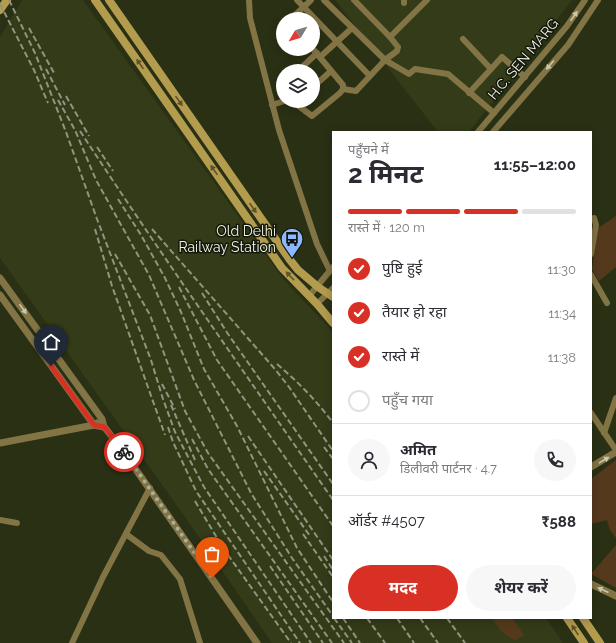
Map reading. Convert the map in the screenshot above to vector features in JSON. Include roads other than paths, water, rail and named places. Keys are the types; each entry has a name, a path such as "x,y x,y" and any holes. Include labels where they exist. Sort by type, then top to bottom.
{"main road":[{"path":"0,10 7,0"},
{"path":"95,0 282,268 332,322"},
{"path":"108,0 290,260 298,270 318,287 331,293"},
{"path":"568,619 584,643"},
{"path":"584,619 600,643"}],"street":[{"path":"249,0 250,18 279,130 317,244 331,269 318,287 309,296"},
{"path":"297,0 368,74"},
{"path":"298,12 311,0"},
{"path":"324,0 385,60 409,74 415,69 448,74 494,113"},
{"path":"343,88 356,91 385,60 397,51 398,47 354,0"},
{"path":"390,37 427,0"},
{"name":"H.C. SEN MARG","path":"479,131 570,22 585,0"},
{"name":"H.C. SEN MARG","path":"494,131 568,45 598,0"},
{"path":"320,51 337,42 352,28"},
{"path":"463,39 491,69"},
{"path":"305,64 313,56"},
{"path":"319,56 343,85 343,88"},
{"path":"469,93 502,57 525,77"},
{"path":"320,80 331,70"},
{"path":"518,85 527,93"},
{"path":"302,108 312,116 340,93 343,88"},
{"path":"272,105 276,104"},
{"path":"592,219 594,218 596,224 592,248"},
{"path":"592,277 607,303"},
{"path":"0,278 102,419 104,427 150,488 257,643"},
{"path":"317,304 331,293"},
{"path":"0,295 94,425"},
{"path":"604,433 616,398"},
{"path":"592,415 616,451 592,466"},
{"path":"94,425 102,419"},
{"path":"0,443 94,425 104,427"},
{"path":"72,643 103,577 150,488"},
{"path":"0,520 18,523"},
{"path":"126,534 147,550 161,555 180,579 200,643"},
{"path":"592,585 616,596"}],"railway":[{"path":"9,0 35,53 66,132 97,219 151,360 175,432 204,487 311,643"},
{"path":"0,4 34,70 48,103"},
{"path":"29,28 54,73"},
{"path":"46,69 65,105"},
{"path":"66,96 89,136"},
{"path":"58,100 75,130 96,180 149,275 194,380 251,493 292,558 332,615"},
{"path":"80,131 237,363 332,499"},
{"path":"97,147 113,171"},
{"path":"118,199 141,235 165,278 181,312 204,369 237,426 297,548 332,600"},
{"path":"95,229 112,286 165,435"},
{"path":"152,229 274,368 289,387 332,450"},
{"path":"115,254 150,315 185,411 208,453 344,643"},
{"path":"179,287 217,360 332,525"},
{"path":"202,293 228,334 332,483"},
{"path":"277,364 307,392 332,422"},
{"path":"162,384 175,409"},
{"path":"171,405 195,460"},
{"path":"168,427 173,442 196,491 300,643"},
{"path":"248,436 332,559"},
{"path":"192,439 208,469 332,643"},
{"path":"324,447 332,458"},
{"path":"264,471 310,536"},
{"path":"195,501 223,548 291,643"},
{"path":"303,534 332,576"},
{"path":"324,556 332,568"},
{"path":"270,566 323,643"},
{"path":"335,619 352,643"},
{"path":"344,619 360,643"},
{"path":"368,619 385,643"},
{"path":"398,619 414,643"},
{"path":"421,619 438,643"},
{"path":"448,619 465,643"}],"place":[{"name":"Old Delhi Railway Station","path":"292,258"}]}
